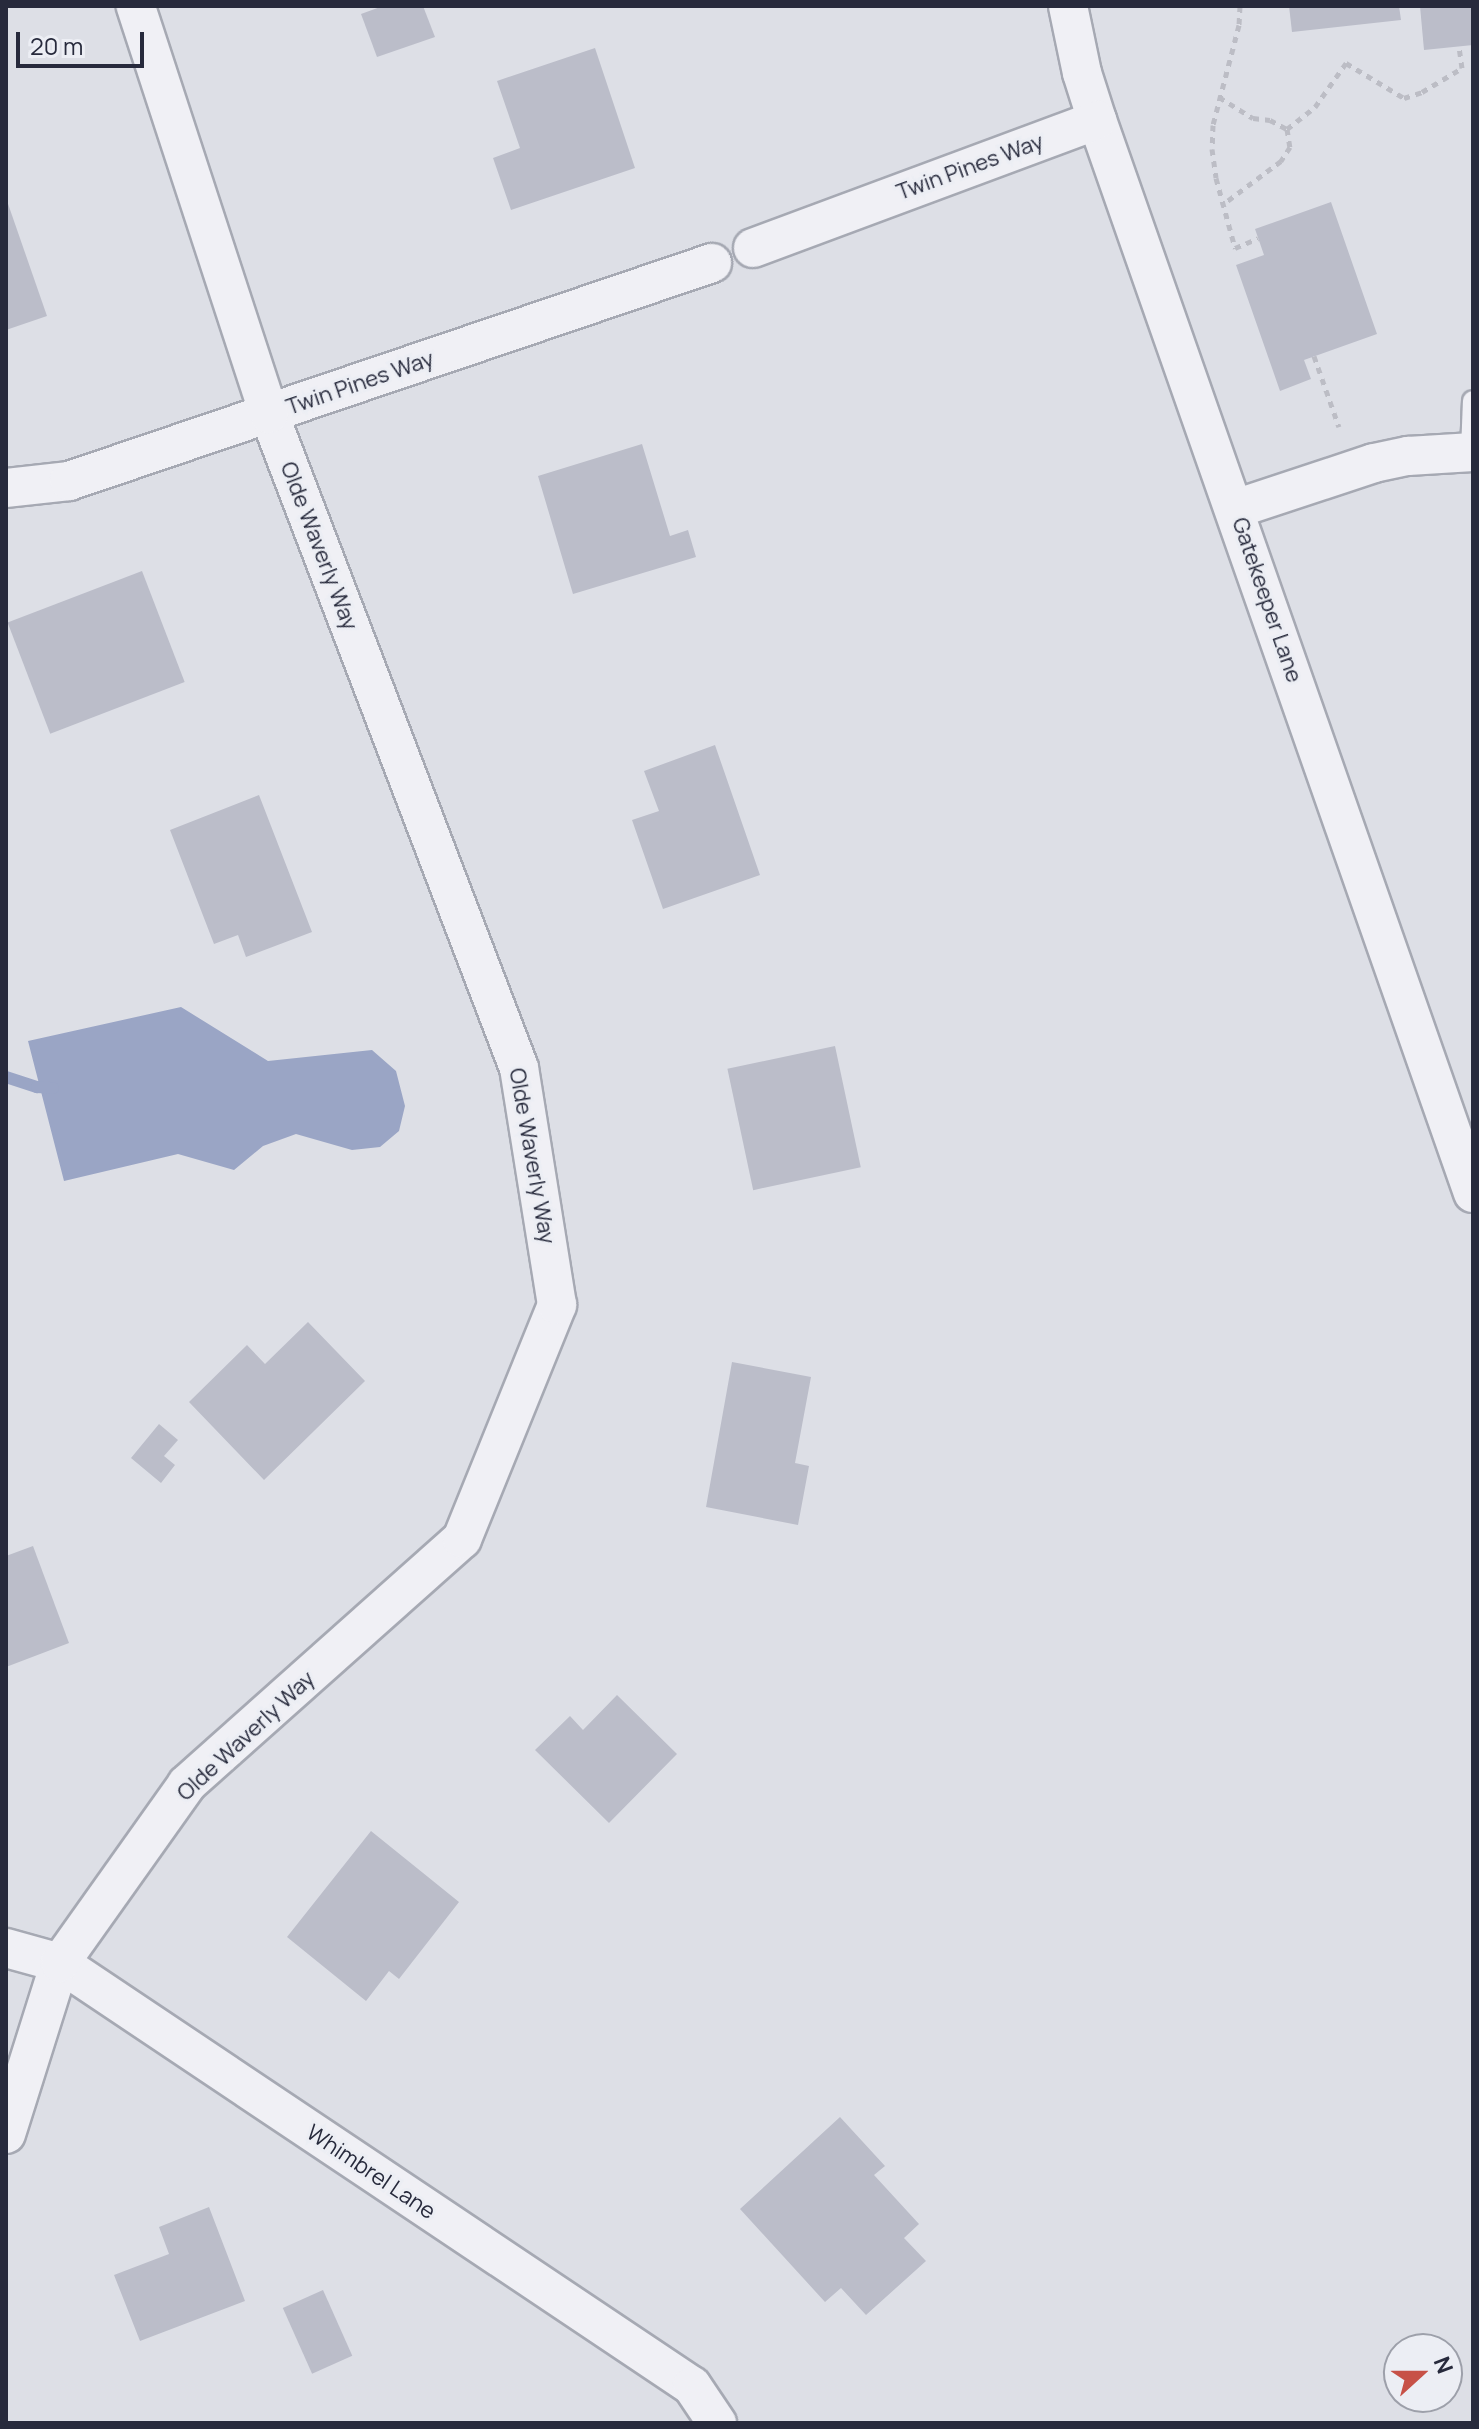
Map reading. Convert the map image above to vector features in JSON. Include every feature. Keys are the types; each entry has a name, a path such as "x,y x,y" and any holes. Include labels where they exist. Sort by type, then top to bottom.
{"street":[{"name":"Olde Waverly Way","path":"6,2134 60,1963 187,1784 462,1539 557,1305 519,1068 269,414 136,6"},
{"name":"Gatekeeper Lane","path":"1068,6 1082,73 1097,120 1473,1193"},
{"name":"Twin Pines Way","path":"753,248 1097,120"},
{"name":"Twin Pines Way","path":"6,488 69,481 712,263"},
{"path":"1235,509 1374,463 1408,456 1472,452"},
{"name":"Whimbrel Lane","path":"6,1948 60,1963 692,2386 717,2423"}],"lane":[{"path":"1472,452 1473,401"}],"path":[{"path":"1240,6 1239,25 1219,97 1212,149 1222,205 1235,248 1258,238"},
{"path":"1287,129 1315,107 1346,63 1404,98 1422,92 1462,68 1459,47"},
{"path":"1219,97 1253,118 1270,120 1287,129"},
{"path":"1222,205 1281,161 1290,147 1287,129"},
{"path":"1314,356 1339,427"}],"water":[{"path":"181,1007 268,1061 372,1050 396,1071 405,1106 399,1131 380,1147 352,1150 296,1134 263,1146 234,1170 178,1154 64,1181 28,1041"}],"building":[{"path":"383,6 423,6 435,37 377,57 361,14"},
{"path":"1289,6 1399,6 1401,20 1292,32"},
{"path":"1420,6 1473,6 1473,45 1424,50"},
{"path":"595,48 635,168 511,210 493,158 520,148 497,81"},
{"path":"6,198 47,316 6,330"},
{"path":"1331,202 1377,334 1304,360 1311,379 1280,391 1236,265 1264,255 1255,229"},
{"path":"642,444 670,536 688,530 696,557 573,594 538,476"},
{"path":"142,571 185,682 50,734 8,623"},
{"path":"715,745 760,875 663,909 632,820 659,811 644,771"},
{"path":"259,795 312,932 246,957 238,935 214,944 170,830"},
{"path":"835,1046 861,1167 753,1190 727,1069"},
{"path":"308,1322 365,1381 264,1480 189,1402 247,1345 265,1364"},
{"path":"732,1362 811,1377 795,1463 809,1466 798,1525 706,1507"},
{"path":"159,1424 178,1440 164,1456 175,1465 161,1483 131,1458"},
{"path":"33,1546 69,1643 6,1667 6,1556"},
{"path":"617,1695 677,1754 609,1823 535,1750 570,1716 583,1730"},
{"path":"371,1831 459,1902 399,1979 389,1971 366,2001 287,1937"},
{"path":"840,2117 885,2166 874,2175 919,2224 904,2238 926,2261 866,2315 841,2288 825,2302 740,2209"},
{"path":"209,2207 245,2301 140,2341 114,2275 169,2254 159,2227"},
{"path":"323,2290 352,2356 312,2374 283,2308"}],"waterway":[{"path":"6,1077 37,1087 53,1088"}]}
